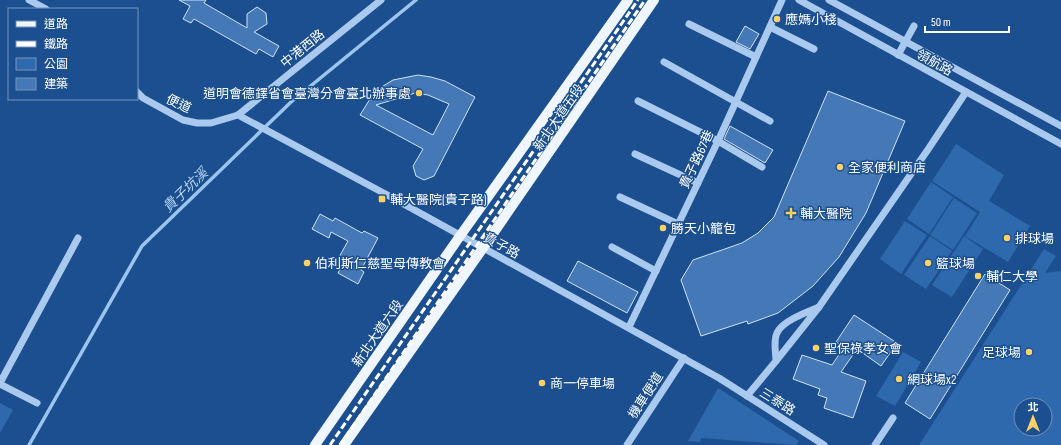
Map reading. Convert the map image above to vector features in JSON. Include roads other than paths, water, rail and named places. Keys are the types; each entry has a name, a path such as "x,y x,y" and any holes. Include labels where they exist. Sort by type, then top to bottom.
{"main road":[{"name":"新北大道五段","path":"460,236 628,0"},
{"name":"新北大道五段","path":"483,248 654,0"},
{"name":"新北大道六段","path":"315,445 460,236"},
{"path":"344,445 483,248"}],"street":[{"path":"30,0 44,8"},
{"name":"中港西路","path":"238,115 381,0"},
{"name":"貴子路67巷","path":"629,327 718,141 782,0"},
{"name":"領航路","path":"799,0 1061,144"},
{"name":"領航路","path":"829,0 1061,126"},
{"path":"689,24 756,57"},
{"path":"898,55 914,26"},
{"path":"770,27 814,49"},
{"path":"664,62 770,121"},
{"path":"747,396 819,307 966,92"},
{"name":"便道","path":"138,93 144,98 183,120 197,123 211,123 238,115"},
{"path":"638,101 718,141 762,167"},
{"name":"貴子路","path":"238,115 629,327 719,378"},
{"path":"635,154 698,183"},
{"path":"620,196 678,224"},
{"path":"37,403 0,384 78,238"},
{"path":"612,247 656,271"},
{"path":"776,361 775,344 777,333 784,324 819,307"},
{"name":"機車便道","path":"627,445 684,358"},
{"name":"三泰路","path":"719,378 824,445"},
{"path":"875,445 893,418"}],"waterway":[{"name":"貴子坑溪","path":"29,445 142,246 291,102 416,0"}],"railway":[{"path":"330,445 638,0"},
{"path":"340,445 645,0"}],"place":[{"name":"應媽小棧","path":"777,19"},
{"name":"道明會德鐸省會臺灣分會臺北辦事處","path":"419,93"},
{"name":"全家便利商店","path":"840,167"},
{"name":"輔大醫院(貴子路)","path":"382,199"},
{"name":"輔大醫院","path":"791,213"},
{"name":"勝天小籠包","path":"663,228"},
{"name":"排球場","path":"1007,238"},
{"name":"伯利斯仁慈聖母傳教會","path":"307,263"},
{"name":"籃球場","path":"928,263"},
{"name":"輔仁大學","path":"978,276"},
{"name":"聖保祿孝女會","path":"816,348"},
{"name":"足球場","path":"1029,352"},
{"name":"網球場x2","path":"899,379"},
{"name":"商一停車場","path":"542,383"}]}
